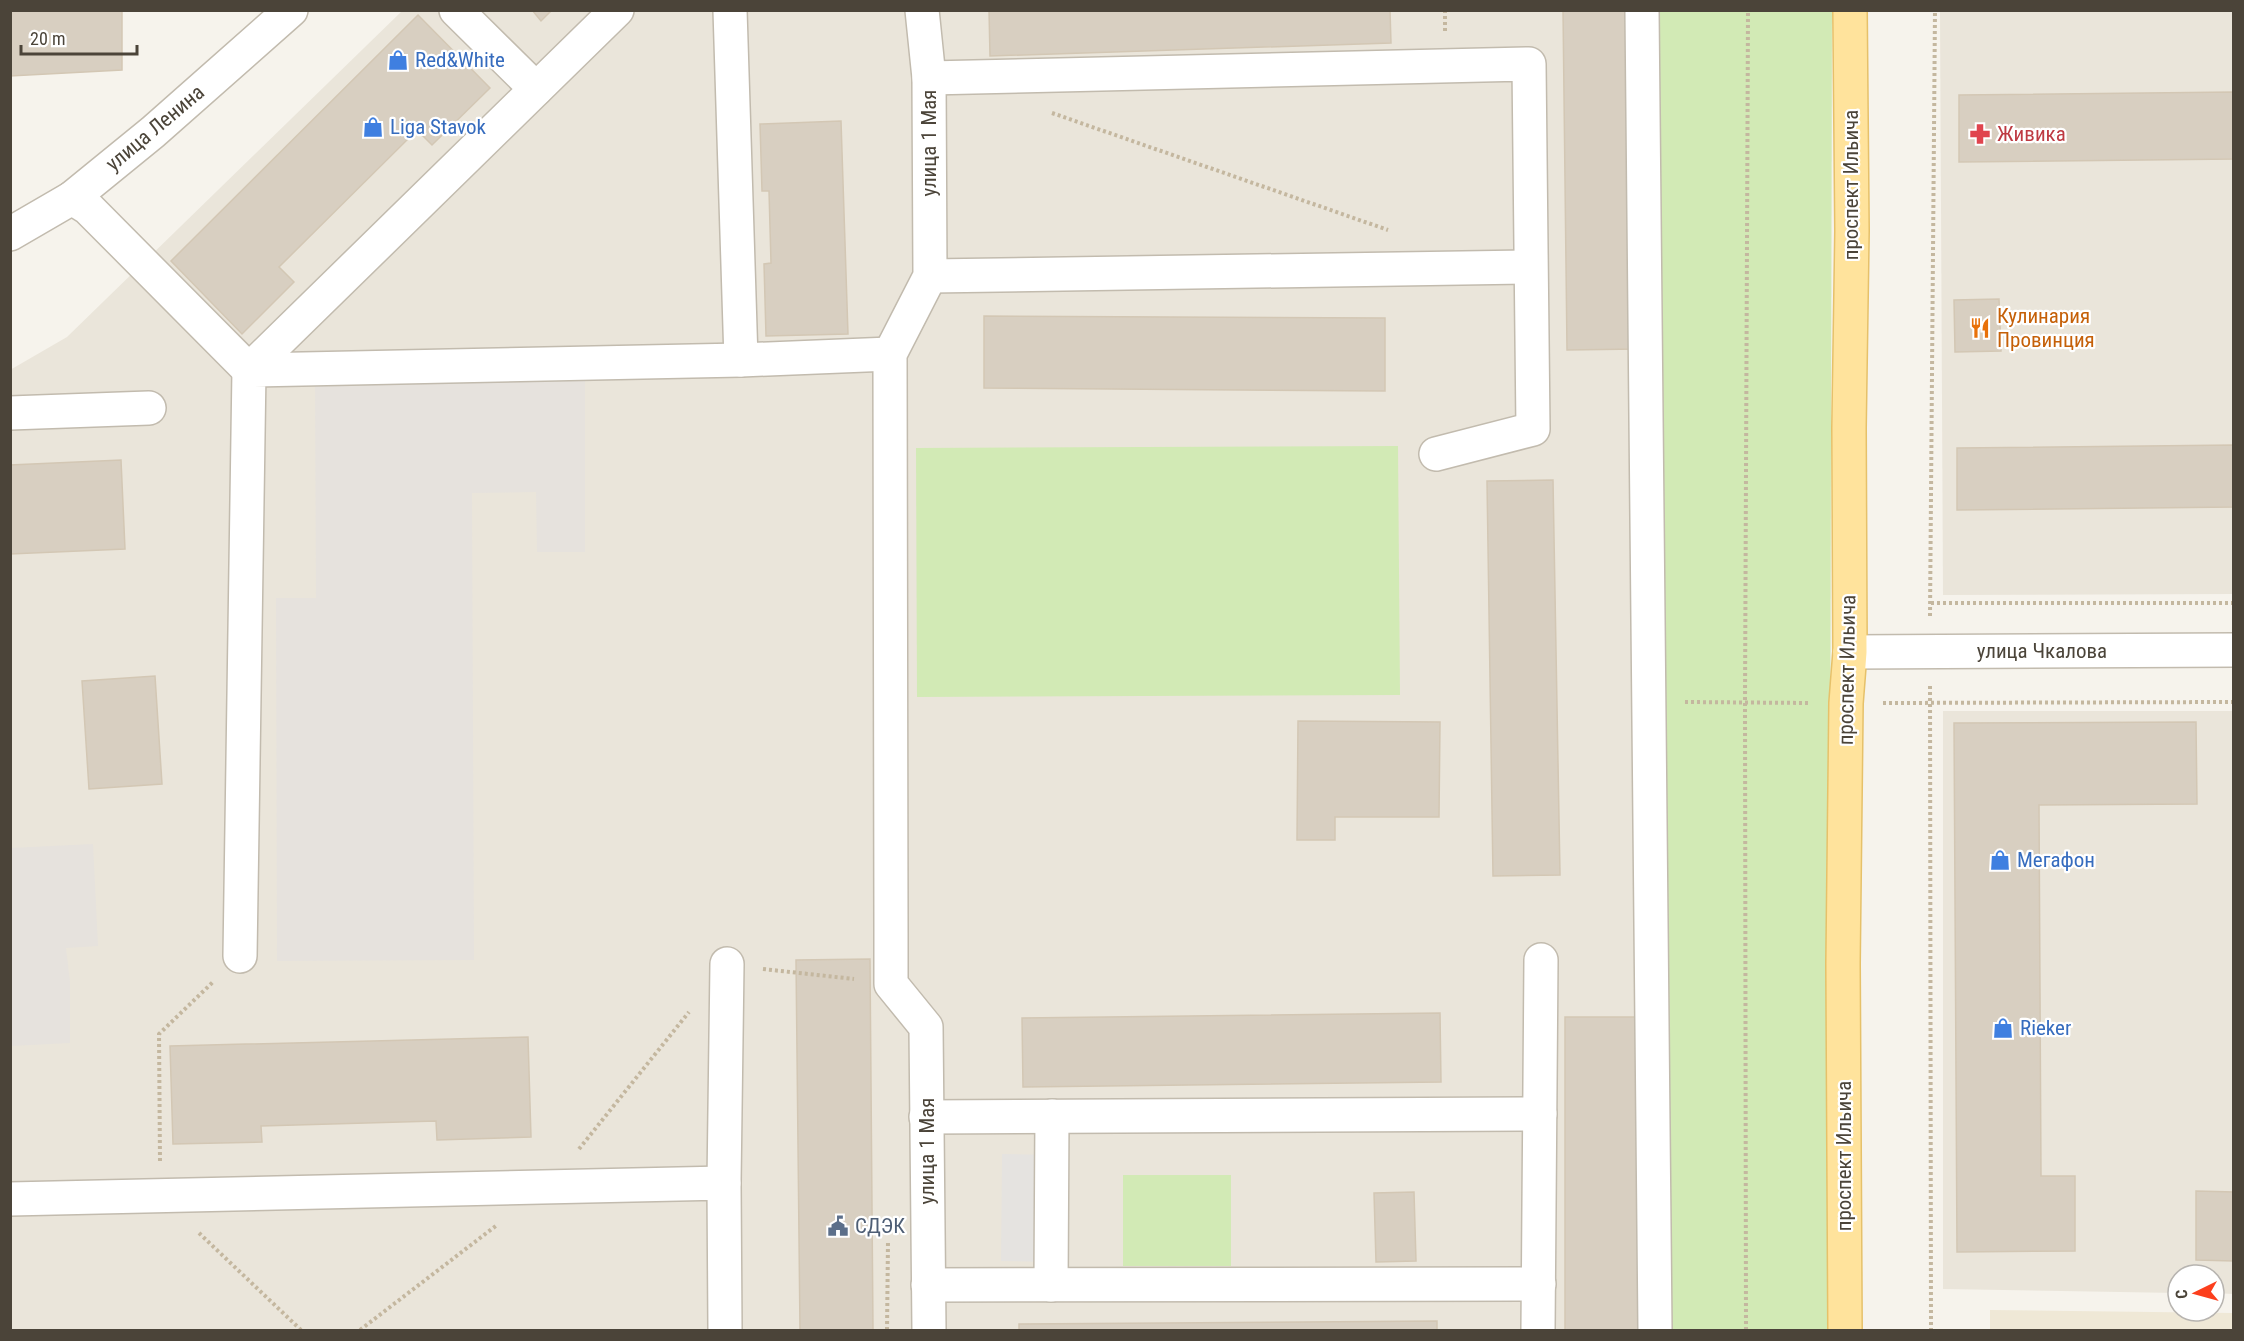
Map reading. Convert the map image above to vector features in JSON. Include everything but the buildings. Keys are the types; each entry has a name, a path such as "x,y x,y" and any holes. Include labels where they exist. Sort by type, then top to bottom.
{"main road":[{"name":"проспект Ильича","path":"1845,1330 1843,964 1846,703 1850,652 1851,10"}],"street":[{"name":"улица Ленина","path":"10,234 72,198 153,132 291,10"},
{"path":"456,10 537,89"},
{"path":"240,956 249,370 617,10"},
{"path":"730,10 741,360"},
{"name":"улица 1 Мая","path":"922,10 929,78 930,276"},
{"path":"1642,10 1655,1330"},
{"path":"929,78 1529,64 1533,429 1436,454"},
{"path":"72,198 88,208 249,370 741,360 890,354"},
{"path":"891,984 890,354 930,276 1530,267"},
{"path":"10,413 149,408"},
{"name":"улица Чкалова","path":"1850,652 2234,650"},
{"path":"1538,1330 1541,960"},
{"path":"725,1330 724,1183 727,964"},
{"name":"улица 1 Мая","path":"891,984 926,1027 929,1330"},
{"path":"926,1117 1540,1114"},
{"path":"1051,1285 1052,1116"},
{"path":"10,1200 724,1183"},
{"path":"928,1285 1539,1284"}],"path":[{"path":"1746,1330 1745,702 1748,10"},
{"path":"1931,1330 1930,603 1935,10"},
{"path":"1050,113 1396,233"},
{"path":"1930,603 2234,603"},
{"path":"1648,702 2234,702"},
{"path":"240,956 159,1034 160,1196 300,1330"},
{"path":"727,964 891,984"},
{"path":"549,1187 690,1011"},
{"path":"360,1330 504,1220"}],"shaded area":[{"path":"402,11 1642,11 1655,1330 11,1330 10,370 67,337"},
{"path":"1940,11 2233,11 2233,594 1943,595"},
{"path":"315,374 585,374 585,552 537,552 536,492 472,493 474,960 277,961 276,598 316,598"},
{"path":"1943,711 2233,711 2233,1294 2226,1294 2226,1263 2166,1263 2166,1293 1943,1289"},
{"path":"93,844 98,946 66,948 70,982 70,1043 11,1046 11,848"},
{"path":"1002,1154 1052,1155 1050,1262 1001,1261"},
{"path":"1990,1310 2166,1312 2166,1323 2226,1323 2226,1313 2233,1313 2233,1330 1990,1330"}],"green space":[{"path":"1642,11 1832,11 1829,1330 1644,1330"},
{"path":"1398,446 1400,695 917,697 916,448"},
{"path":"1123,1175 1231,1175 1231,1266 1123,1266"}],"place":[{"name":"Red&White","path":"398,60"},
{"name":"Liga Stavok","path":"373,127"},
{"name":"Живика","path":"1980,134"},
{"name":"Кулинария Провинция","path":"1980,328"},
{"name":"Мегафон","path":"2000,860"},
{"name":"Rieker","path":"2003,1028"},
{"name":"СДЭК","path":"838,1226"}]}
